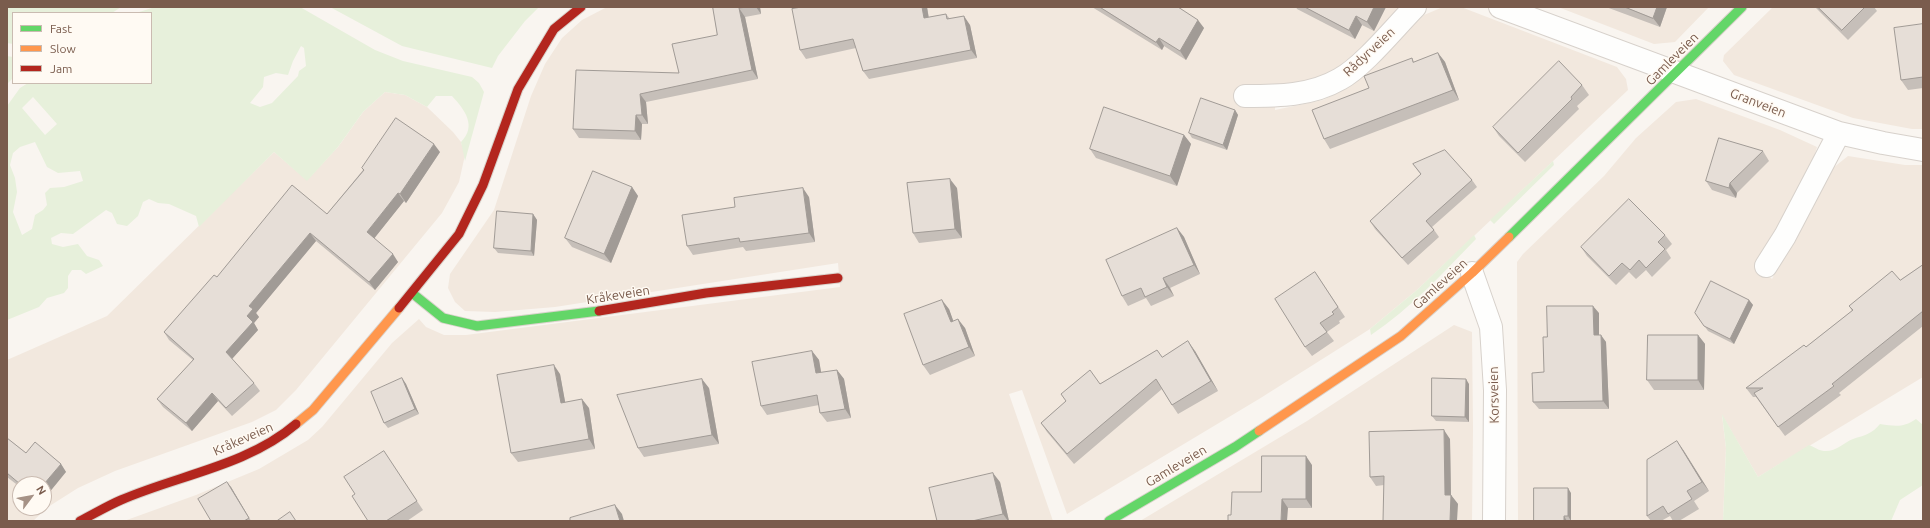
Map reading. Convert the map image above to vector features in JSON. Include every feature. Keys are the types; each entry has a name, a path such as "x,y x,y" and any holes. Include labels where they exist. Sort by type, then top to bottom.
{"street":[{"name":"Kråkeveien","path":"80,521 121,500 245,455 281,437 313,410 412,293 459,234 483,185 518,89 554,29 581,7"},
{"name":"Rådyrveien","path":"1245,96 1280,96 1299,94 1317,89 1341,79 1361,63 1415,7"},
{"path":"1500,7 1677,72"},
{"name":"Gamleveien","path":"1109,521 1235,447 1401,336 1472,273 1742,7"},
{"name":"Granveien","path":"1677,72 1839,133 1923,150"},
{"path":"1766,266 1785,236 1839,133"},
{"name":"Korsveien","path":"1472,273 1491,327 1495,390 1494,521"},
{"name":"Kråkeveien","path":"412,293 444,318 477,326 593,312 706,293 838,278"}],"shaded area":[{"path":"607,7 1399,7 1361,48 1338,70 1322,78 1276,87 1275,110 1323,100 1341,91 1359,78 1424,15 1443,7 1461,7 1617,67 1626,79 1628,90 1418,289 1370,329 1259,399 1067,514 1022,390 1009,394 1053,521 124,521 196,495 259,469 308,440 322,427 392,343 419,319 426,327 444,335 466,335 840,287 838,263 555,307 495,312 465,311 455,302 448,288 450,274 494,210 531,96 545,64 562,38 582,20"},
{"path":"1558,7 1709,7 1675,42 1654,44"},
{"path":"1773,7 1923,7 1923,129 1912,129 1853,118 1734,75 1723,61 1724,55"},
{"path":"385,92 405,95 427,107 453,132 461,142 465,155 459,182 442,213 296,390 276,410 252,422 115,471 78,488 52,504 52,476 12,476 12,516 38,516 33,521 7,521 7,360 107,316 274,152 307,180 338,147 363,112"},
{"path":"1696,99 1780,130 1817,147 1809,173 1767,252 1756,263 1772,279 1823,176 1848,156 1905,165 1923,165 1923,377 1758,477 1722,415 1726,448 1723,521 1518,521 1517,262 1523,254 1604,176 1636,138 1676,102"},
{"path":"1454,325 1472,332 1472,521 1140,521 1307,421"}],"green space":[{"path":"7,7 121,7 114,12 12,12 12,44 7,43"},
{"path":"155,7 300,7 375,50 403,61 472,77 479,83 484,92 465,161 461,142 466,136 469,124 465,112 452,96 436,96 427,107 405,95 385,92 363,112 338,147 307,181 274,152 199,227 196,216 169,204 158,203 149,199 143,202 138,216 127,226 117,224 112,213 106,210 73,234 61,233 51,238 52,244 63,247 78,244 87,256 99,260 103,266 86,274 81,270 72,270 68,276 68,288 64,293 47,298 39,307 7,320 7,106 20,88 26,84 152,84 152,12 139,12","holes":["301,46 304,48 306,66 299,71 298,76 272,103 260,107 250,103 263,87 264,77 276,73 288,75","33,97 57,124 45,135 22,108","35,142 47,167 58,173 80,171 83,181 64,187 50,188 45,193 47,205 43,210 35,215 32,229 22,235 13,212 17,192 15,178 10,165 13,153 20,147"]},
{"path":"330,7 539,7 525,21 498,56 492,68 402,46"},
{"path":"7,56 12,57 12,79 7,84"},
{"path":"1553,161 1554,165 1494,224 1490,220"},
{"path":"1474,235 1476,239 1426,290 1386,325 1371,335 1370,329 1418,289"},
{"path":"1722,414 1758,477 1809,445 1822,451 1828,451 1871,432 1880,424 1895,426 1903,425 1916,419 1923,425 1923,485 1900,500 1891,521 1723,521 1726,448"}],"building":[{"path":"713,7 747,7 739,8 752,70 640,94 642,115 636,115 635,131 573,129 576,70 679,73 672,44 717,35"},
{"path":"802,7 922,7 924,18 946,14 947,19 964,16 971,50 863,71 853,39 800,50 792,9"},
{"path":"1100,7 1178,7 1198,20 1180,51 1159,38 1156,42"},
{"path":"1305,7 1374,7 1367,22 1356,16 1349,30"},
{"path":"1625,7 1657,7 1653,18"},
{"path":"1818,7 1865,7 1842,30"},
{"path":"1923,24 1923,77 1901,80 1894,28"},
{"path":"1438,53 1453,90 1324,139 1312,110 1369,88 1364,76 1412,58 1413,62"},
{"path":"1559,61 1582,85 1571,97 1572,99 1518,153 1493,127"},
{"path":"1201,98 1235,110 1223,145 1189,133"},
{"path":"1104,107 1184,135 1170,176 1090,149"},
{"path":"396,118 434,144 400,194 398,193 367,232 393,254 369,282 310,233 249,306 253,309 247,316 253,322 226,352 254,383 226,408 212,393 186,423 157,399 194,359 164,332 214,275 217,277 292,185 327,214 364,170 362,168"},
{"path":"1719,138 1763,151 1730,183 1729,188 1706,181"},
{"path":"1445,150 1472,180 1426,221 1434,230 1402,258 1370,221 1421,174 1413,164"},
{"path":"593,171 632,187 604,254 565,238"},
{"path":"950,179 955,229 913,233 907,183"},
{"path":"803,188 809,233 740,242 739,238 687,246 682,215 735,207 734,198"},
{"path":"1629,199 1665,235 1658,242 1665,249 1646,268 1639,260 1630,270 1622,263 1609,276 1581,247"},
{"path":"497,211 533,214 531,251 494,248"},
{"path":"1177,228 1194,265 1163,278 1167,287 1145,297 1141,288 1122,296 1106,260"},
{"path":"1923,265 1923,311 1832,384 1834,386 1778,427 1754,393 1763,388 1746,388 1804,345 1806,347 1853,310 1849,306 1892,271 1900,280"},
{"path":"1315,272 1338,307 1332,312 1334,314 1320,323 1327,332 1305,347 1275,299"},
{"path":"1711,281 1749,300 1730,339 1704,326 1695,313"},
{"path":"942,300 951,322 958,319 969,347 923,365 904,314"},
{"path":"1547,306 1593,306 1594,335 1601,335 1603,401 1533,402 1532,373 1544,372 1543,337 1547,337"},
{"path":"1648,335 1698,335 1698,380 1647,380"},
{"path":"1188,341 1211,381 1172,405 1156,379 1067,454 1041,423 1066,401 1061,394 1090,370 1100,384 1157,350 1162,357"},
{"path":"812,351 816,373 837,370 845,409 820,413 817,395 761,406 752,362"},
{"path":"554,365 561,403 582,399 589,439 511,453 497,375"},
{"path":"402,378 415,409 384,423 371,392"},
{"path":"1432,378 1466,379 1465,417 1432,416"},
{"path":"702,379 712,435 638,448 617,395"},
{"path":"1444,430 1445,495 1451,495 1450,521 1383,521 1384,476 1370,477 1369,432"},
{"path":"7,438 26,453 35,442 61,464 51,476 12,476 12,477 7,473"},
{"path":"1677,441 1702,482 1687,491 1692,499 1668,514 1663,506 1647,516 1647,460"},
{"path":"384,451 417,501 386,521 368,521 352,496 355,494 344,477"},
{"path":"1262,456 1306,456 1306,499 1282,499 1281,521 1228,521 1228,515 1231,515 1232,492 1261,492"},
{"path":"993,473 1003,514 972,521 937,521 929,488"},
{"path":"227,482 249,518 244,521 211,521 198,499"},
{"path":"1534,488 1568,488 1568,516 1564,516 1564,521 1534,521"},
{"path":"615,505 620,521 570,521 570,518"},
{"path":"290,512 296,521 277,521"}],"traffic: fast":[{"path":"1509,237 1742,7"},
{"path":"412,293 443,318 477,326 599,311"},
{"path":"1109,521 1235,447 1259,431"}],"traffic: slow":[{"path":"1259,431 1401,336 1472,273 1509,237"},
{"path":"296,424 313,410 399,308"}],"traffic: jam":[{"path":"399,308 459,234 483,185 518,89 554,29 581,7"},
{"path":"599,311 706,293 838,278"},
{"path":"80,521 116,502 143,491 234,460 277,438 296,424"}]}
